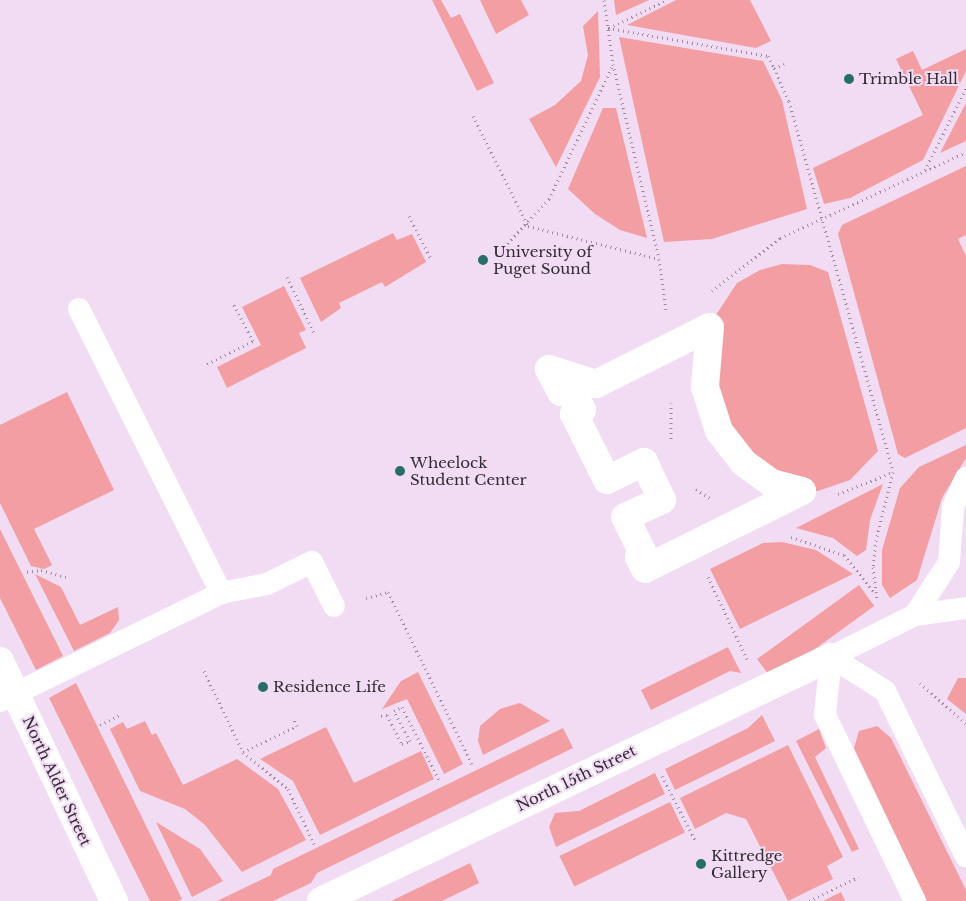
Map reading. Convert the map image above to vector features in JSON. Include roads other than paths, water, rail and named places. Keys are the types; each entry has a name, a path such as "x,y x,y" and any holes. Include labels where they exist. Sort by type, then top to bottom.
{"street":[{"path":"710,327 705,387 719,431 744,464 772,482 802,490 645,569 639,557 644,555 625,518 662,500 644,462 607,480 574,414 582,410 576,398 570,387 561,392 549,369 596,384 671,346 710,327"},
{"name":"North 15th Street","path":"321,901 831,657"},
{"name":"North Alder Street","path":"0,661 8,697 114,901"}],"lane":[{"path":"79,309 221,593"},
{"path":"916,615 949,562 953,506 966,478"},
{"path":"8,697 221,593 267,584 312,562 334,606"},
{"path":"831,657 916,615 966,608"},
{"path":"831,657 885,690 966,856"},
{"path":"831,657 825,715 915,901"}],"place":[{"name":"Trimble Hall","path":"849,79"},
{"name":"University of Puget Sound","path":"483,260"},
{"name":"Wheelock Student Center","path":"400,471"},
{"name":"Residence Life","path":"263,687"},
{"name":"Kittredge Gallery","path":"701,864"}]}
